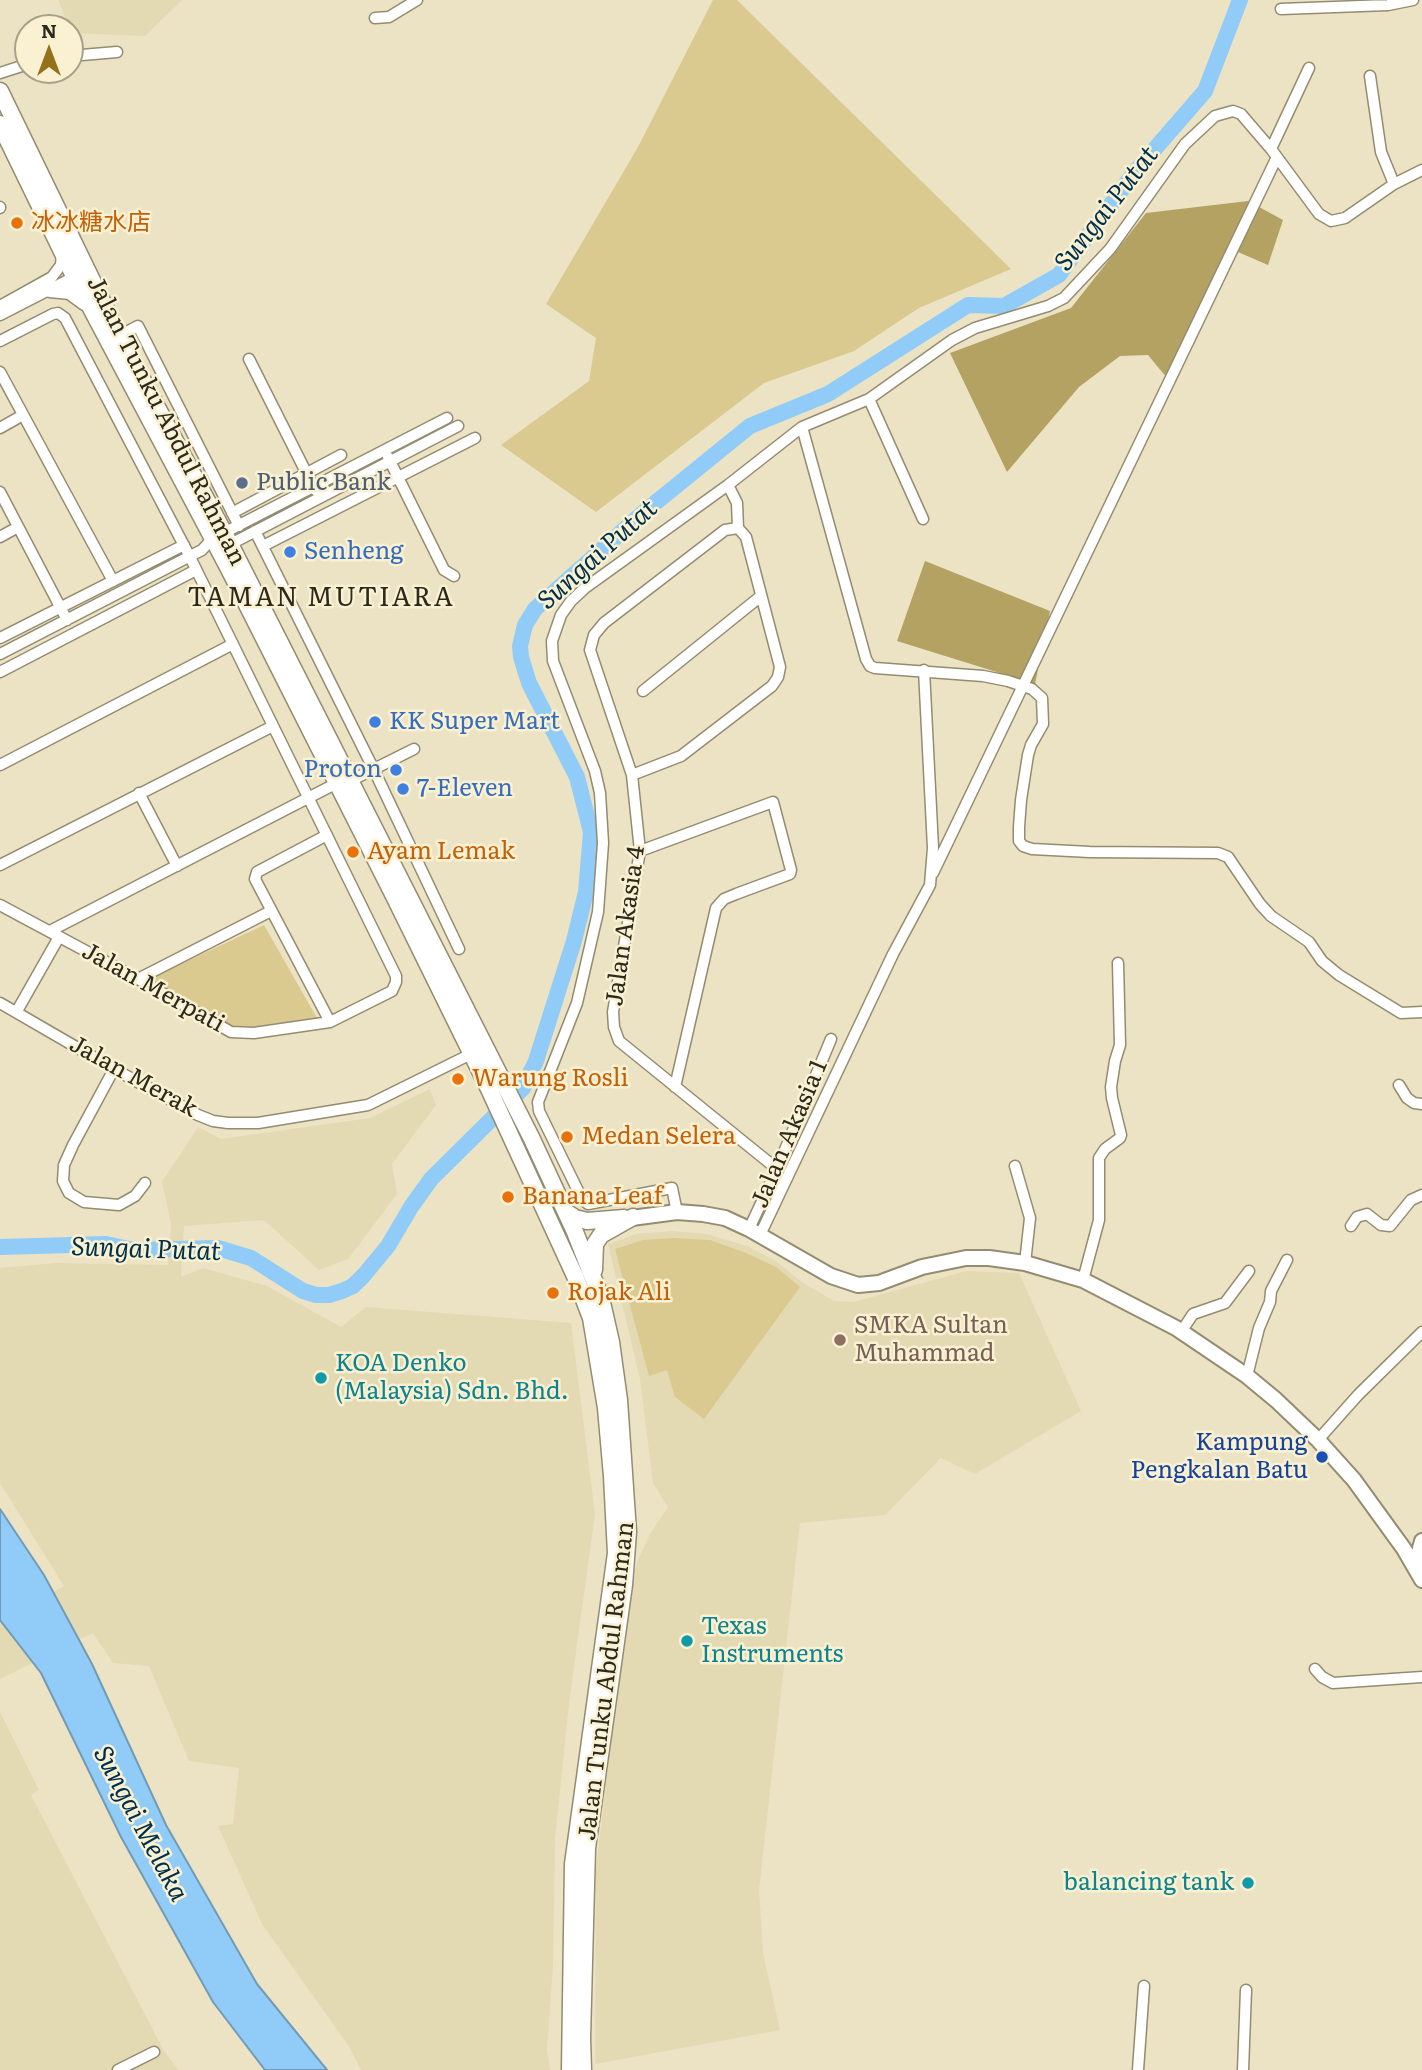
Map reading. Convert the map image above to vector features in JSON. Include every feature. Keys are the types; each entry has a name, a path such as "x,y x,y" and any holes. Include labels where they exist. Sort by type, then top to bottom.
{"main road":[{"name":"Jalan Tunku Abdul Rahman","path":"0,91 81,273 92,309 344,782 496,1086 510,1116 516,1146 575,1276 593,1327 606,1408 615,1516 615,1553 573,1864 570,2070"},
{"name":"Jalan Tunku Abdul Rahman","path":"0,124 61,248 81,273 119,336 217,543"},
{"path":"50,289 70,291 92,309"},
{"name":"Jalan Tunku Abdul Rahman","path":"344,782 471,1054 496,1086"},
{"name":"Jalan Tunku Abdul Rahman","path":"510,1116 531,1138 575,1232 601,1297 611,1342 619,1401 628,1532 624,1585 587,1848 583,2070"},
{"path":"516,1146 557,1219 575,1232"},
{"path":"566,1212 587,1221 677,1212 713,1215 754,1232 831,1276 858,1285 879,1283 945,1261 989,1258 1025,1263 1083,1280 1181,1332 1247,1376 1276,1400 1318,1440 1354,1480 1422,1578"},
{"path":"575,1232 633,1217"},
{"path":"601,1297 594,1269 595,1244 609,1229 633,1217"},
{"path":"575,1232 571,1246 590,1299 593,1327"},
{"path":"1422,1541 1419,1560 1422,1578"}],"street":[{"path":"375,18 389,17 417,0"},
{"path":"1281,9 1343,3 1388,5 1413,0"},
{"path":"84,55 117,52"},
{"path":"754,1232 893,954 925,896 933,873 1274,153 1310,68"},
{"path":"1370,76 1381,152 1394,184"},
{"path":"677,1212 672,1188 587,1204 582,1199 539,1111 538,1102 577,1003 598,912 603,843 600,793 595,771 553,661 554,631 571,601 802,427 869,399 952,340 975,328 1039,309 1064,298 1110,249 1185,144 1215,116 1233,111 1241,114 1274,153 1318,214 1331,221 1345,218 1394,184 1422,170"},
{"path":"0,306 52,277 61,265 61,248"},
{"path":"0,315 81,273"},
{"path":"0,341 53,314 58,313 65,318 190,556 327,835 257,872 255,879 330,1022"},
{"path":"119,336 138,326 154,353 239,526"},
{"path":"249,359 319,498"},
{"path":"0,372 113,581"},
{"path":"869,399 923,519"},
{"path":"0,428 23,415"},
{"path":"217,543 239,526 447,418"},
{"path":"0,654 190,556 217,543 255,531 458,426"},
{"path":"802,427 870,666 983,676 1023,685 1042,698 1044,716 1028,755 1019,827 1019,841 1023,846 1032,849 1090,852 1218,853 1228,858 1271,916 1309,942 1322,961 1339,975 1401,1013 1422,1012"},
{"path":"263,546 475,438"},
{"path":"384,450 444,570 454,576"},
{"path":"232,513 341,455"},
{"path":"632,775 681,757 772,686 778,677 780,667 746,537 738,528 737,503 728,485"},
{"path":"0,492 67,620"},
{"path":"0,537 18,527"},
{"name":"Jalan Akasia 4","path":"675,1087 619,1041 614,1027 613,1012 640,850 632,775 590,650 594,635 604,623 725,530 738,528"},
{"path":"255,531 374,770 459,949"},
{"path":"0,638 184,545"},
{"path":"0,672 196,569"},
{"path":"643,691 761,596"},
{"path":"0,765 233,644"},
{"path":"12,648 19,662"},
{"path":"924,670 933,873"},
{"path":"0,865 273,726"},
{"path":"17,1011 54,934 308,797 415,750"},
{"path":"139,793 177,866"},
{"path":"640,850 773,802 790,874 736,894 716,908 675,1087 777,1169"},
{"name":"Jalan Merpati","path":"0,905 231,1032 254,1033 330,1022 392,991 396,976 327,835"},
{"path":"138,979 271,911"},
{"path":"1083,1280 1100,1220 1099,1158 1121,1135 1111,1087 1120,1045 1118,963"},
{"name":"Jalan Merak","path":"0,1003 114,1069 214,1121 243,1123 328,1113 368,1105 471,1054"},
{"name":"Jalan Akasia 1","path":"754,1232 831,1039"},
{"path":"114,1069 73,1145 62,1173 62,1181 75,1198 92,1204 119,1205 128,1201 145,1183"},
{"path":"1399,1085 1406,1098 1422,1104"},
{"path":"531,1138 549,1132"},
{"path":"1015,1166 1030,1218 1025,1263"},
{"path":"1351,1226 1357,1217 1367,1214 1381,1225 1390,1226 1411,1200 1422,1195"},
{"path":"1247,1376 1271,1291 1287,1260"},
{"path":"1181,1332 1193,1314 1225,1303 1249,1271"},
{"path":"1318,1440 1358,1395 1422,1332"},
{"path":"1404,1549 1422,1535"},
{"path":"1315,1669 1333,1683 1422,1677"},
{"path":"1138,2070 1143,1986"},
{"path":"1243,2070 1246,1990"},
{"path":"118,2070 154,2052"}],"shaded area":[{"path":"58,0 182,0 145,36 84,33 84,14 64,14"},
{"path":"713,0 737,0 1011,269 919,308 854,351 764,383 596,512 501,445 589,381 596,338 546,304 638,147"},
{"path":"1248,201 1283,220 1268,265 1231,249 1172,384 1148,355 1120,356 1079,387 1007,472 950,353 1071,308 1146,213"},
{"path":"925,561 1050,611 1035,684 897,641"},
{"path":"264,925 317,1018 303,1025 228,1028 147,980"},
{"path":"430,1089 436,1105 392,1164 397,1194 348,1259 319,1270 264,1220 184,1226 181,1277 203,1268 267,1286 341,1327 366,1307 571,1323 595,1514 569,1703 555,1840 553,1965 547,2050 550,2070 361,2070 348,2045 262,1924 218,1826 233,1824 239,1768 189,1761 149,1666 113,1663 93,1633 0,1679 0,1622 64,1586 0,1483 0,1268 56,1263 168,1265 171,1223 162,1182 198,1127 221,1139 370,1118"},
{"path":"672,1231 707,1234 747,1246 776,1261 803,1283 834,1301 854,1302 966,1271 1019,1273 1081,1411 975,1474 941,1458 885,1515 800,1523 759,1890 763,1953 780,2030 595,2064 596,1868 627,1609 637,1562 650,1534 668,1507 653,1483 640,1379 608,1244 636,1234"},
{"path":"643,1240 710,1240 746,1253 776,1267 800,1287 704,1419 675,1397 667,1370 649,1376 615,1249"},
{"path":"0,1712 39,1790 31,1795 164,2051 179,2070 0,2070"}],"water":[{"name":"Sungai Melaka","path":"0,1509 44,1575 92,1664 166,1825 257,1984 327,2070 265,2070 213,2002 121,1837 41,1673 0,1620"}],"waterway":[{"name":"Sungai Putat","path":"0,1247 106,1244 134,1250 218,1248 251,1258 303,1291 316,1295 342,1291 353,1286 364,1275 388,1246 431,1179 523,1088 536,1061 574,941 586,892 591,832 577,777 529,683 521,657 520,646 525,625 535,609 644,512 750,426 828,394 968,305 1004,306 1059,275 1134,173 1205,91 1240,0"}],"place":[{"name":"冰冰糖水店","path":"17,223"},
{"name":"Public Bank","path":"242,483"},
{"name":"Senheng","path":"290,552"},
{"name":"KK Super Mart","path":"375,722"},
{"name":"Proton","path":"396,770"},
{"name":"7-Eleven","path":"403,789"},
{"name":"Ayam Lemak","path":"353,852"},
{"name":"Warung Rosli","path":"458,1079"},
{"name":"Medan Selera","path":"567,1137"},
{"name":"Banana Leaf","path":"508,1197"},
{"name":"Rojak Ali","path":"553,1293"},
{"name":"SMKA Sultan Muhammad","path":"840,1340"},
{"name":"KOA Denko (Malaysia) Sdn. Bhd.","path":"321,1378"},
{"name":"Kampung Pengkalan Batu","path":"1322,1457"},
{"name":"Texas Instruments","path":"687,1641"},
{"name":"balancing tank","path":"1248,1883"}],"district":[{"name":"TAMAN MUTIARA","path":"321,598"}]}
